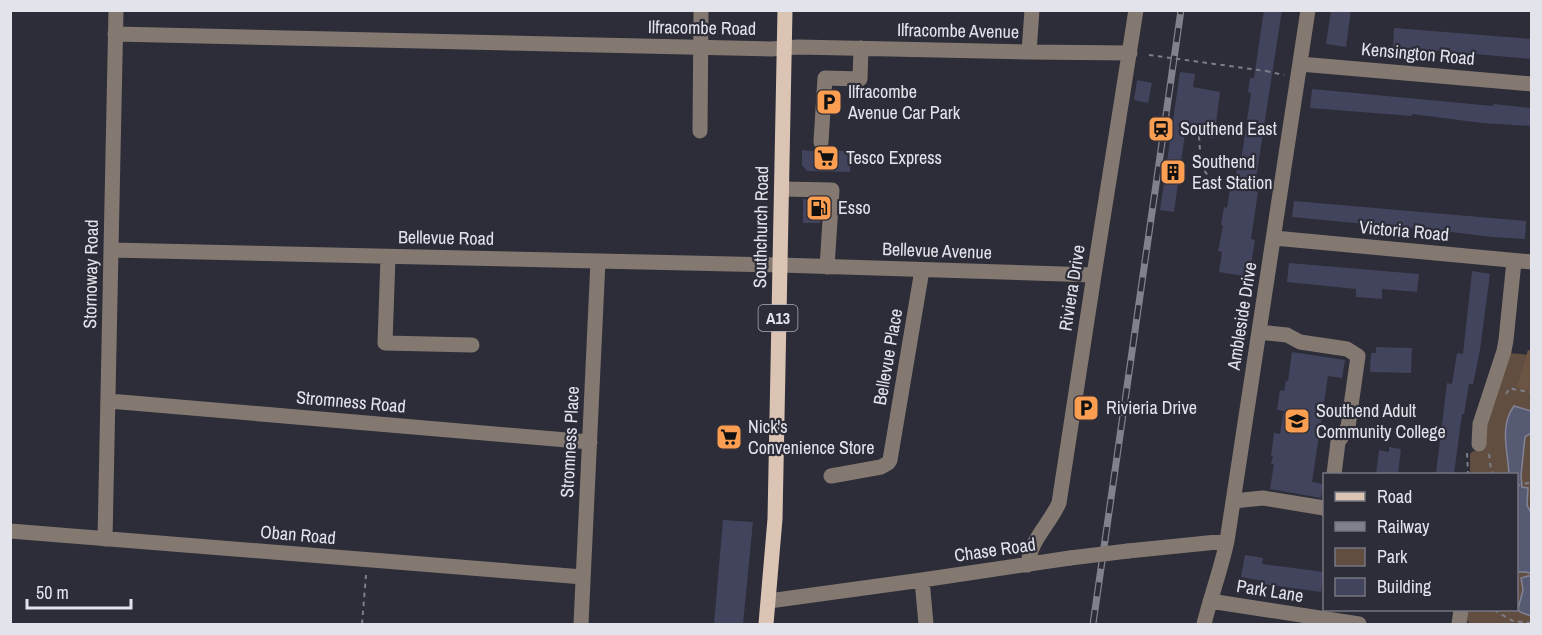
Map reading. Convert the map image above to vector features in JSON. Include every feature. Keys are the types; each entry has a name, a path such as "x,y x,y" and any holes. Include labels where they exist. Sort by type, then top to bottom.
{"main road":[{"name":"Southchurch Road","path":"766,624 775,519 785,10"}],"street":[{"name":"Stornoway Road","path":"105,539 116,10"},
{"path":"700,131 701,10"},
{"path":"1029,52 1032,10"},
{"name":"Riviera Drive","path":"1028,565 1032,546 1055,513 1059,503 1094,275 1137,54 1136,10"},
{"name":"Ambleside Drive","path":"1204,624 1227,541 1308,10"},
{"name":"Ilfracombe Road","path":"115,34 784,48"},
{"name":"Ilfracombe Avenue","path":"784,48 798,46 1137,54"},
{"path":"821,142 825,78 860,79 861,48"},
{"name":"Kensington Road","path":"1300,64 1532,84"},
{"path":"782,189 832,190 827,267"},
{"name":"Victoria Road","path":"1274,238 1532,262"},
{"name":"Bellevue Road","path":"111,250 780,265"},
{"path":"388,257 385,343 472,345"},
{"name":"Stromness Place","path":"581,624 598,261"},
{"path":"1484,446 1480,424 1504,351 1514,261"},
{"name":"Bellevue Avenue","path":"780,265 1094,275"},
{"name":"Bellevue Place","path":"831,476 881,467 890,460 922,270"},
{"path":"1259,332 1287,335 1300,342 1347,349 1358,356 1348,427 1338,442 1334,473"},
{"name":"Stromness Road","path":"109,401 590,442"},
{"path":"1233,501 1263,498 1323,508"},
{"name":"Oban Road","path":"10,531 583,577"},
{"name":"Chase Road","path":"769,601 1070,558 1227,541"},
{"path":"922,580 926,624"},
{"name":"Park Lane","path":"1210,601 1359,624"}],"path":[{"path":"1137,54 1266,71"},
{"path":"1199,136 1201,166 1212,181 1281,189"},
{"path":"1503,398 1510,388 1532,392"},
{"path":"1468,473 1467,453 1484,446 1493,473"},
{"path":"363,624 367,560"},
{"path":"1497,611 1514,621 1532,623"}],"green space":[{"path":"1508,353 1531,355 1531,624 1470,624 1466,619 1468,611 1518,611 1518,473 1470,473 1470,454 1473,451 1484,450 1485,422"}],"shaded area":[{"path":"1528,350 1531,351 1531,389 1522,390 1517,387"}],"water":[{"path":"1514,406 1531,411 1531,433 1525,437 1521,475 1522,487 1528,488 1527,505 1532,515 1531,574 1518,572 1518,473 1509,473 1506,431 1509,414"},
{"path":"1531,576 1531,616 1518,609 1523,590 1521,578"}],"building":[{"path":"1264,10 1282,10 1254,191 1258,192 1251,239 1255,240 1249,277 1219,272 1222,252 1218,251 1224,207 1227,208 1230,188 1234,188 1238,161 1241,161 1251,93 1248,92 1250,78 1254,78"},
{"path":"1331,10 1351,10 1346,47 1326,44"},
{"path":"1394,28 1532,39 1532,59 1393,47"},
{"path":"1180,72 1195,74 1193,87 1220,92 1214,138 1185,134 1174,212 1160,210"},
{"path":"1137,80 1152,83 1148,103 1134,100"},
{"path":"1312,89 1532,108 1532,126 1482,123 1412,114 1412,116 1310,108"},
{"name":"Tesco Express","path":"802,150 851,151 850,172 807,171 802,165"},
{"path":"803,199 822,200 820,223 803,223"},
{"path":"1294,201 1526,221 1525,239 1292,217"},
{"path":"1289,263 1419,274 1417,292 1382,289 1382,299 1356,297 1356,289 1287,282"},
{"path":"1472,271 1490,274 1480,350 1473,384 1469,384 1464,414 1462,414 1454,473 1436,473 1447,383 1452,384 1457,353 1463,354"},
{"path":"1376,347 1412,348 1411,373 1370,372 1371,353 1376,353"},
{"path":"1292,352 1345,360 1342,378 1328,376 1312,482 1323,484 1321,498 1270,489 1274,464 1271,464 1273,456 1271,456 1274,433 1280,434 1284,411 1277,410 1280,390 1284,391 1286,381 1288,381"},
{"path":"1389,447 1401,449 1398,473 1376,473 1379,450 1389,452"},
{"path":"723,520 753,522 743,624 714,624"},
{"path":"1245,555 1263,558 1262,564 1323,572 1321,592 1263,584 1264,581 1241,577"}],"railway":[{"path":"1093,624 1181,10"}],"place":[{"name":"Ilfracombe Avenue Car Park","path":"829,102"},
{"name":"Southend East","path":"1161,129"},
{"name":"Tesco Express","path":"826,158"},
{"name":"Southend East Station","path":"1173,172"},
{"name":"Esso","path":"819,208"},
{"name":"Rivieria Drive","path":"1086,408"},
{"name":"Southend Adult Community College","path":"1297,421"},
{"name":"Nick's Convenience Store","path":"729,437"}]}
